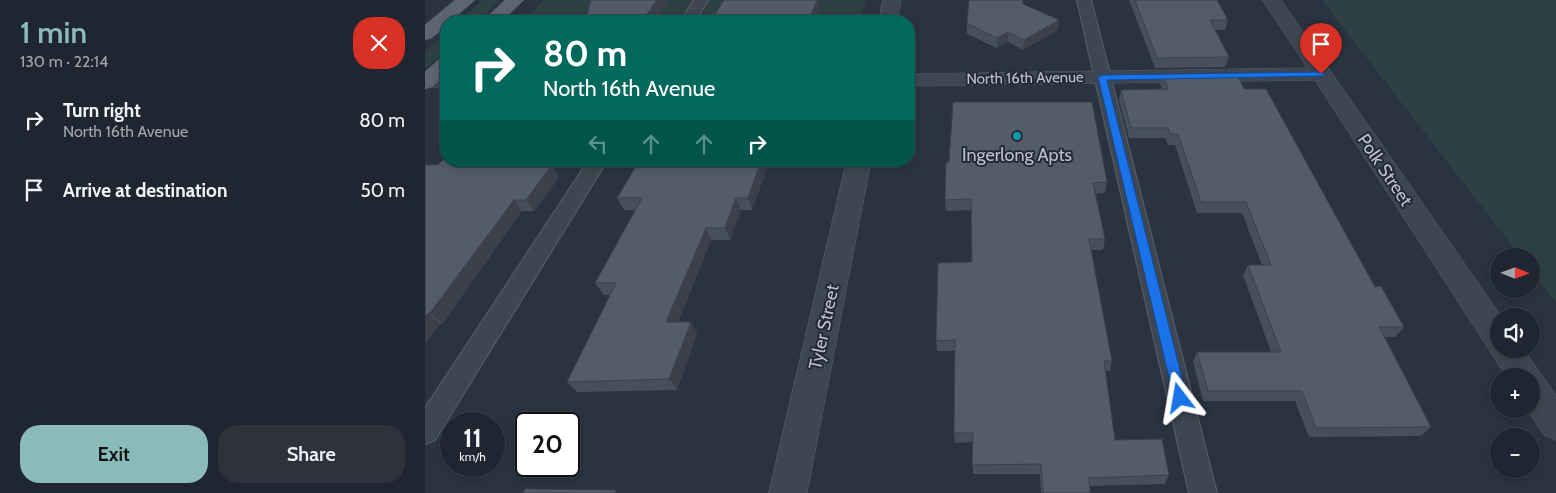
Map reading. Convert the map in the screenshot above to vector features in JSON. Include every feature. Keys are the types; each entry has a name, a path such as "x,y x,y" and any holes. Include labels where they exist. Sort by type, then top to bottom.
{"main road":[{"path":"448,15 466,0"},
{"path":"499,15 515,0"},
{"path":"425,34 440,22"},
{"path":"432,82 440,71"}],"street":[{"path":"888,15 892,0"},
{"name":"Polk Street","path":"1272,0 1490,326"},
{"name":"North 16th Avenue","path":"915,80 1321,74"},
{"name":"Tyler Street","path":"788,493 858,167"},
{"path":"1540,400 1556,424"}],"lane":[{"path":"692,15 701,0"},
{"path":"1084,0 1203,493"},
{"path":"425,431 594,167"}],"green space":[{"path":"483,0 501,0 485,15 466,15"},
{"path":"544,0 866,0 862,15 529,15"},
{"path":"1322,0 1556,0 1556,302 1540,282 1540,248 1514,248"},
{"path":"440,38 440,55 425,69 425,51"}],"building":[{"path":"591,0 657,0 646,15 587,15"},
{"path":"724,0 817,0 811,15 715,15"},
{"path":"969,0 1023,0 1023,4 1059,20 1024,40 1008,32 997,38 967,23"},
{"path":"1135,0 1217,0 1228,20 1210,20 1229,57 1157,58"},
{"path":"1236,73 1244,89 1266,89 1375,287 1381,286 1404,327 1379,327 1431,427 1316,428 1302,391 1208,391 1197,352 1281,352 1248,265 1271,265 1246,202 1201,202 1178,134 1170,134 1168,128 1131,128 1121,90 1168,89 1163,74"},
{"path":"953,102 1092,102 1107,182 1093,183 1105,239 1089,239 1112,361 1104,361 1115,440 1162,439 1169,475 1089,478 1090,493 1043,493 1041,464 972,465 973,433 954,433 955,340 936,341 938,263 972,262 971,199 945,200 946,162 949,162"},
{"path":"440,163 440,167 551,167 526,200 514,200 430,313 425,317 425,165 438,165"},
{"path":"635,167 759,167 748,198 736,198 725,228 706,228 666,322 691,322 669,379 567,382 616,283 595,283 642,198 617,198"},
{"path":"525,489 616,490 615,493 523,493"}],"place":[{"name":"Ingerlong Apts","path":"1017,136"}],"route":[{"path":"1180,398 1103,77 1321,74"}]}
